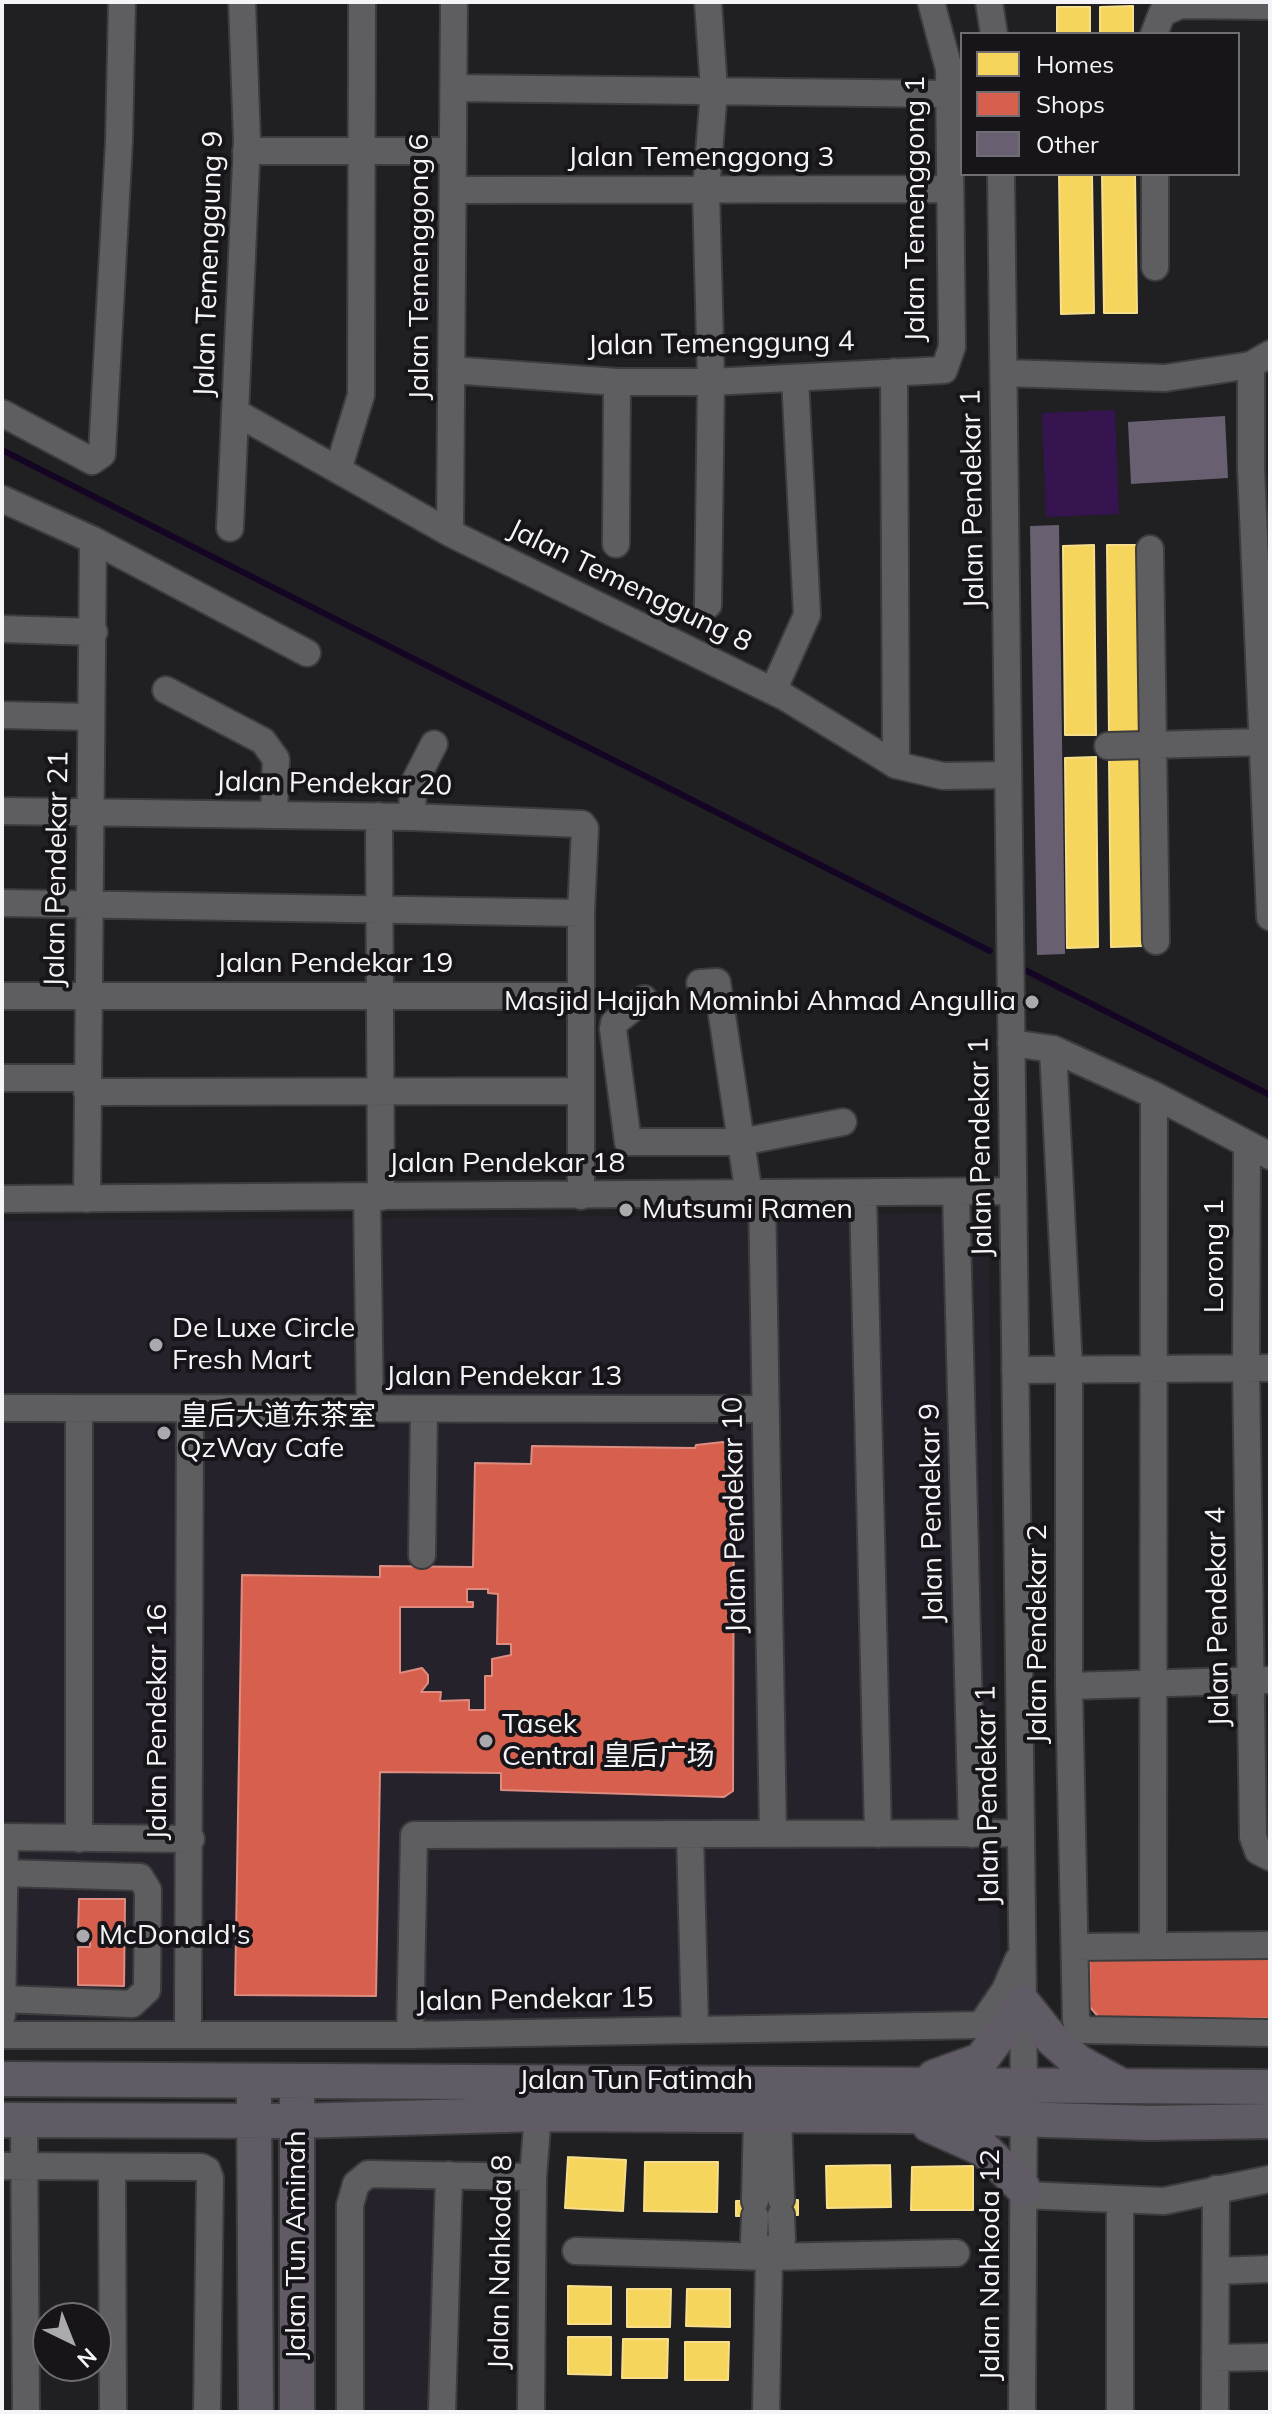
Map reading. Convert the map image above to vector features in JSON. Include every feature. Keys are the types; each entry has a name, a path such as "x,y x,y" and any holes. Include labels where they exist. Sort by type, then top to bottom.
{"main road":[{"path":"1024,2192 985,2150 911,2100 981,2060 1023,2003 1069,2054 1121,2087"},
{"name":"Jalan Tun Fatimah","path":"8,2074 673,2082 911,2100 1024,2102 1270,2121"},
{"name":"Jalan Tun Aminah","path":"254,2078 256,2412"},
{"name":"Jalan Tun Aminah","path":"297,2079 297,2412"},
{"path":"673,2082 686,2095 764,2094 776,2103 767,2116"},
{"name":"Jalan Tun Fatimah","path":"1024,2102 1121,2087 1270,2087"},
{"name":"Jalan Tun Fatimah","path":"13,2120 297,2121 538,2114 767,2116 911,2100"}],"street":[{"path":"2,413 92,461 102,454 119,142 122,2"},
{"name":"Jalan Temenggung 9","path":"230,528 246,151 242,2"},
{"path":"338,470 361,395 362,2"},
{"name":"Jalan Temenggong 6","path":"450,533 454,2"},
{"path":"708,2 714,90 706,190 711,382 708,605"},
{"name":"Jalan Temenggong 1","path":"931,2 949,69 952,347 944,370"},
{"path":"989,2 994,32"},
{"path":"1155,32 1162,13 1181,5 1270,6"},
{"path":"454,88 948,94"},
{"path":"246,151 453,151"},
{"name":"Jalan Pendekar 1","path":"1001,176 1024,2102"},
{"path":"1155,176 1155,267"},
{"name":"Jalan Temenggong 3","path":"453,190 948,189"},
{"path":"1004,373 1165,378 1261,360 1264,742 1270,917"},
{"name":"Jalan Temenggung 4","path":"451,370 617,382 711,382 944,370"},
{"path":"894,372 896,765"},
{"path":"773,691 807,615 795,378"},
{"path":"616,544 617,382"},
{"name":"Jalan Temenggung 8","path":"235,412 450,533 773,691 896,765 943,776 1008,775"},
{"path":"2,499 93,540 307,653"},
{"name":"Jalan Pendekar 21","path":"87,1199 93,540"},
{"path":"1150,549 1156,941"},
{"path":"2,629 94,632"},
{"path":"166,690 263,741 276,759 274,815"},
{"path":"2,715 91,717"},
{"path":"1108,746 1264,742"},
{"path":"412,817 413,785 434,744"},
{"name":"Jalan Pendekar 20","path":"2,811 578,821 585,828 581,913"},
{"path":"370,1410 374,1197 380,1094 379,816"},
{"path":"2,903 581,913 581,1196"},
{"name":"Jalan Pendekar 10","path":"700,983 717,982 741,1142 756,1195 766,1409 773,1834"},
{"name":"Jalan Pendekar 19","path":"2,996 581,996"},
{"path":"644,999 614,1023 626,1141 741,1142 843,1122"},
{"path":"1011,1043 1053,1049 1154,1095 1259,1151"},
{"name":"Jalan Pendekar 2","path":"1053,1049 1069,1369 1069,1686 1076,2021 1084,2030 1270,2033"},
{"path":"2,1078 87,1085 380,1094 581,1091"},
{"path":"1153,1945 1154,1095"},
{"name":"Lorong 1","path":"1258,1368 1259,1151"},
{"name":"Jalan Pendekar 18","path":"2,1199 1013,1191"},
{"name":"Jalan Pendekar 9","path":"956,1192 972,1834"},
{"path":"863,1193 878,1834"},
{"path":"1015,1370 1258,1368"},
{"name":"Jalan Pendekar 4","path":"1258,1368 1261,1680 1253,1837 1258,1851 1270,1857"},
{"name":"Jalan Pendekar 13","path":"2,1408 766,1409"},
{"path":"79,1409 79,1839"},
{"name":"Jalan Pendekar 16","path":"188,2035 190,1409"},
{"path":"422,1555 424,1409"},
{"path":"1069,1686 1261,1680"},
{"path":"410,2035 414,1835 1021,1833"},
{"path":"690,1834 695,2029"},
{"path":"2,2035 12,1873 3,1837 191,1839"},
{"path":"12,1873 140,1877 148,1890 147,1990 132,2004 131,2035"},
{"path":"1075,1947 1270,1945"},
{"name":"Jalan Pendekar 15","path":"2,2035 410,2035 981,2025 1005,1990 1022,1949"},
{"path":"3,1999 132,2004"},
{"name":"Jalan Nahkoda 12","path":"1022,2412 1024,2102"},
{"name":"Jalan Nahkoda 8","path":"531,2412 533,2177 538,2114"},
{"path":"766,2412 769,2257 782,2240 768,2208 767,2116"},
{"path":"13,2120 26,2412"},
{"path":"14,2166 201,2167 210,2178 207,2412"},
{"path":"112,2167 113,2412"},
{"path":"350,2412 350,2205 356,2184 368,2174 533,2177"},
{"path":"442,2412 449,2175"},
{"path":"1024,2192 1164,2201 1270,2179"},
{"path":"1215,2412 1216,2189"},
{"path":"1120,2200 1120,2412"},
{"path":"576,2251 769,2257 956,2253"},
{"path":"1216,2271 1270,2269"},
{"path":"1215,2358 1270,2357"}],"shaded area":[{"path":"1115,410 1119,514 1046,517 1042,413"},
{"path":"988,1213 1001,2015 207,2045 199,1828 2,1824 2,1221"},
{"path":"182,1851 181,2026 2,2030 2,1853"},
{"path":"370,2181 443,2183 437,2412 357,2412 363,2188"}],"building: Homes":[{"path":"1133,6 1133,32 1100,32 1100,7"},
{"path":"1057,7 1090,7 1090,32 1057,32"},
{"path":"1059,176 1092,176 1094,313 1061,314"},
{"path":"1102,176 1135,176 1137,313 1104,313"},
{"path":"1094,545 1096,735 1065,735 1063,546"},
{"path":"1107,545 1138,545 1140,734 1109,735"},
{"path":"1096,757 1098,947 1067,948 1065,758"},
{"path":"1109,757 1141,757 1142,946 1111,947"},
{"path":"568,2157 626,2160 623,2211 565,2208"},
{"path":"645,2162 718,2162 717,2212 644,2211"},
{"path":"890,2165 891,2207 827,2208 826,2166"},
{"path":"973,2166 973,2210 911,2210 912,2167"},
{"path":"798,2200 798,2215 736,2216 736,2201"},
{"path":"568,2286 611,2287 611,2324 568,2324"},
{"path":"627,2289 671,2289 670,2327 627,2327"},
{"path":"687,2289 730,2289 730,2327 686,2326"},
{"path":"568,2337 611,2337 611,2375 568,2374"},
{"path":"623,2339 668,2339 667,2378 622,2378"},
{"path":"685,2342 729,2342 728,2380 685,2380"}],"building: Shops":[{"name":"Tasek Central 皇后广场","path":"723,1442 734,1451 733,1791 724,1797 501,1790 501,1773 380,1772 376,1996 235,1995 242,1575 380,1577 380,1566 473,1567 475,1463 531,1464 532,1446 695,1448 696,1445","holes":["467,1589 488,1589 488,1593 498,1594 497,1644 511,1644 511,1655 492,1659 492,1676 485,1676 485,1710 469,1710 469,1700 440,1701 441,1692 421,1692 428,1683 428,1675 422,1668 400,1673 400,1607 473,1607 473,1602 467,1602"]},
{"path":"79,1899 125,1899 124,1986 78,1985 78,1947 90,1947 90,1934 78,1934"},
{"path":"1270,1948 1270,2018 1101,2020 1090,2007 1089,1951"}],"building: Other":[{"path":"1225,416 1228,478 1131,484 1128,422"},
{"path":"1059,525 1065,954 1037,955 1030,526"}],"waterway":[{"path":"2,450 990,951"},
{"path":"1025,970 1270,1095"}],"place":[{"name":"Masjid Hajjah Mominbi Ahmad Angullia","path":"1032,1002"},
{"name":"Mutsumi Ramen","path":"626,1210"},
{"name":"De Luxe Circle Fresh Mart","path":"156,1345"},
{"name":"皇后大道东茶室 QzWay Cafe","path":"164,1433"},
{"name":"Tasek Central 皇后广场","path":"486,1741"},
{"name":"McDonald's","path":"83,1936"}]}
